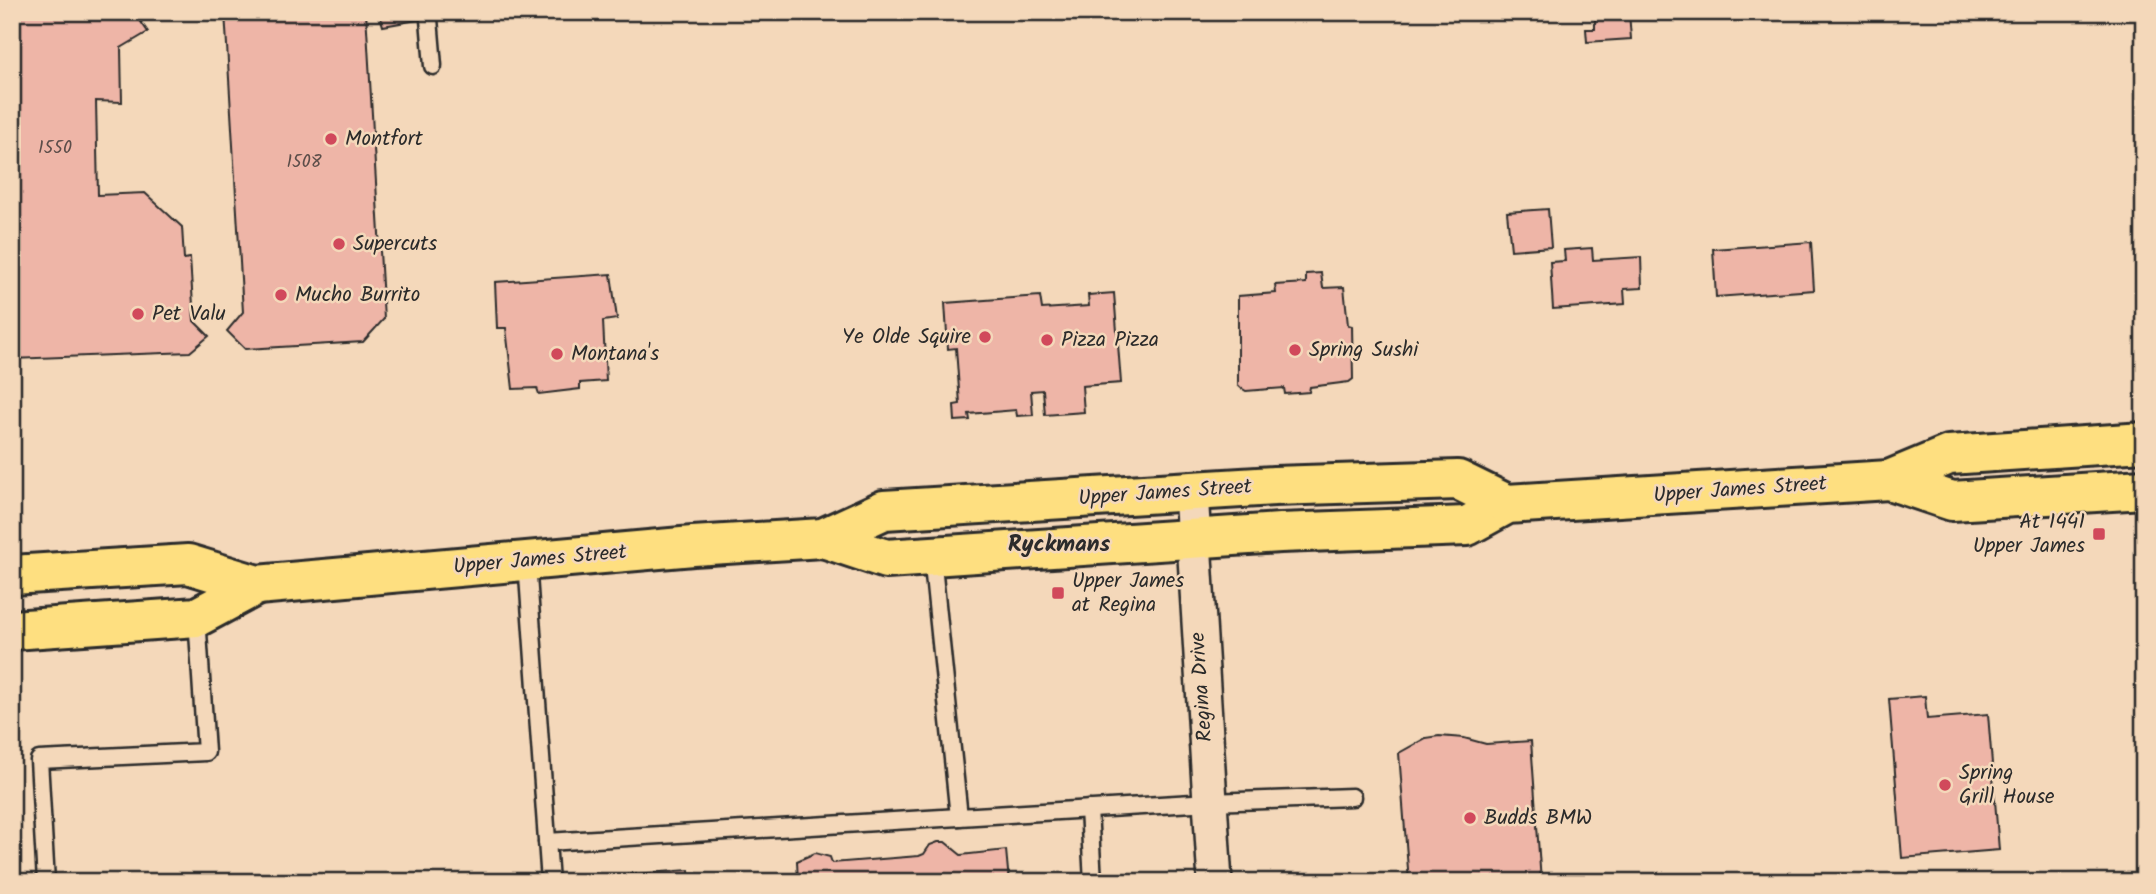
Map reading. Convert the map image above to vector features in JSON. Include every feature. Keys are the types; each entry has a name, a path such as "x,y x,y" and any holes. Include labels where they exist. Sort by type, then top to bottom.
{"main road":[{"name":"Upper James Street","path":"823,538 886,559 1193,539 1467,526 1507,504 1889,480 1950,456 2144,442"},
{"name":"Upper James Street","path":"12,575 188,564 257,585 693,546 823,538 884,510 1274,486 1458,480 1507,504"},
{"name":"Upper James Street","path":"1889,480 1952,501 2144,489"},
{"name":"Upper James Street","path":"12,629 197,617 257,585"}],"street":[{"name":"Regina Drive","path":"1191,492 1215,882"}],"lane":[{"path":"429,19 433,66"},
{"path":"932,556 959,817"},
{"path":"527,562 550,882"},
{"path":"46,882 38,760 206,752 197,617"},
{"path":"547,842 1210,802 1352,797"},
{"path":"1089,809 1093,882"}],"building":[{"path":"12,12 134,12 148,32 121,48 122,102 96,101 98,195 145,193 182,227 184,259 190,258 194,321 209,336 190,352 12,359"},
{"path":"225,12 366,12 384,319 363,342 245,349 227,331 243,312"},
{"path":"379,12 462,12 383,26"},
{"path":"1595,12 1629,12 1631,39 1587,42 1586,29 1595,29"},
{"path":"1548,209 1551,247 1511,250 1507,212"},
{"path":"1811,242 1814,290 1716,297 1713,249"},
{"path":"1592,248 1593,260 1641,257 1642,288 1624,289 1625,304 1553,309 1550,262 1565,261 1564,250"},
{"name":"Spring Sushi","path":"1321,273 1323,288 1344,287 1348,325 1352,326 1353,379 1349,382 1310,387 1309,392 1285,394 1284,388 1246,391 1241,388 1238,385 1238,296 1276,293 1275,285 1306,283 1306,274"},
{"name":"Montana's","path":"611,274 617,319 603,321 606,381 580,383 580,389 539,394 537,388 513,389 506,328 497,328 495,282"},
{"path":"1114,293 1121,383 1082,386 1084,412 1045,415 1043,390 1031,391 1033,415 1017,416 1016,410 969,414 970,420 955,421 954,405 960,404 956,348 948,349 945,303 1040,296 1042,309 1089,306 1088,295"},
{"name":"Spring Grill House","path":"1925,696 1927,719 1988,714 1999,850 1902,858 1889,699"},
{"name":"Budds BMW","path":"1426,738 1464,738 1486,744 1531,741 1541,882 1409,882 1399,753"},
{"path":"945,842 961,855 1006,850 1009,882 798,882 797,861 815,853 830,857 832,863 919,856 924,854 930,845"},
{"path":"689,870 690,882 592,882 592,877"}],"place":[{"name":"Montfort","path":"331,139"},
{"name":"Supercuts","path":"339,244"},
{"name":"Mucho Burrito","path":"281,295"},
{"name":"Pet Valu","path":"138,314"},
{"name":"Ye Olde Squire","path":"985,337"},
{"name":"Pizza Pizza","path":"1047,340"},
{"name":"Spring Sushi","path":"1295,350"},
{"name":"Montana's","path":"557,354"},
{"name":"At 1441 Upper James","path":"2099,534"},
{"name":"Upper James at Regina","path":"1058,593"},
{"name":"Spring Grill House","path":"1945,785"},
{"name":"Budds BMW","path":"1470,818"}],"district":[{"name":"Ryckmans","path":"1059,545"}]}
